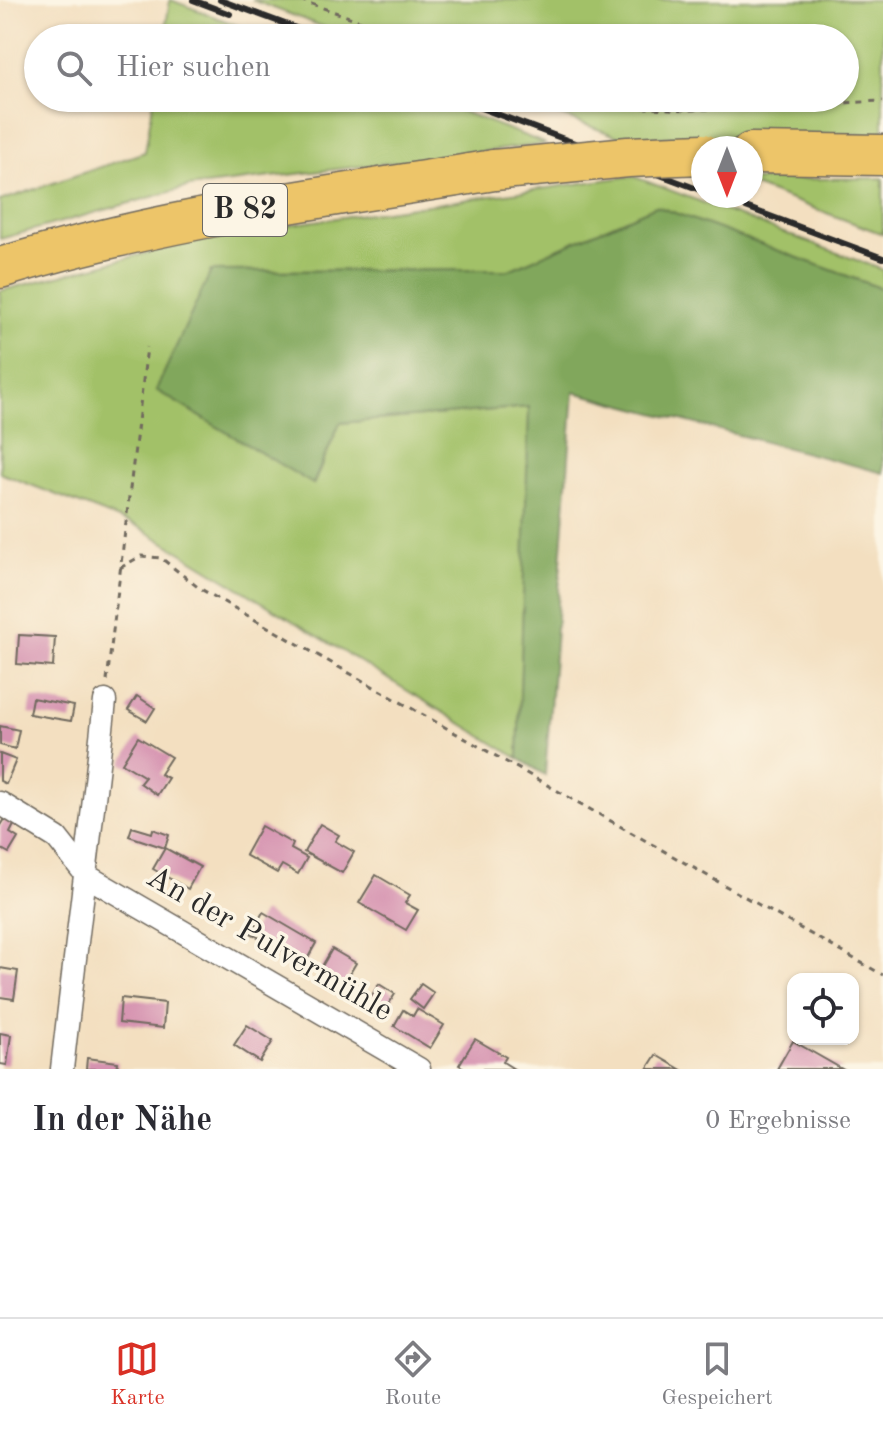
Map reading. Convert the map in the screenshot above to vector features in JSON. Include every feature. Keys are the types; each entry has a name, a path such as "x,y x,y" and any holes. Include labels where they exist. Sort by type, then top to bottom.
{"highway":[{"path":"763,152 883,155"},
{"name":"B 82","path":"0,268 76,244 210,215 494,170 628,157 691,154"}],"street":[{"path":"62,1069 76,941 87,876 105,701"},
{"path":"0,803 57,838 87,876"},
{"name":"An der Pulvermühle","path":"87,876 419,1069"}],"path":[{"path":"300,0 369,24"},
{"path":"859,102 883,101"},
{"path":"105,701 147,347"},
{"path":"120,568 141,556 161,558 212,595 883,975"}],"green space":[{"path":"171,0 234,24 166,24"},
{"path":"252,0 883,0 883,136 622,138 550,112 859,112 859,24 316,24"},
{"path":"152,112 463,112 546,144 188,187 0,239 0,201 145,152"},
{"path":"632,176 691,198 691,208 717,208 883,270 883,289 656,206 509,270 211,271 314,483 340,423 530,407 518,758 137,526 0,473 0,291 216,235"},
{"path":"883,178 883,234 763,189 763,180"},
{"path":"656,206 883,289 883,473 574,392 545,775 518,758 529,407 340,423 313,484 156,390 211,271 509,270"}],"building":[{"path":"19,635 55,637 53,667 17,664"},
{"path":"137,696 155,708 147,721 128,710"},
{"path":"32,698 74,706 71,721 29,714"},
{"path":"0,726 19,730 15,749 0,745"},
{"path":"138,737 171,757 160,774 168,778 157,795 140,783 145,777 122,763"},
{"path":"0,754 16,760 6,784 0,781"},
{"path":"5,819 14,825 10,833 18,838 9,853 0,848 0,827"},
{"path":"320,824 339,835 335,841 354,852 342,873 304,852"},
{"path":"261,826 293,844 291,849 307,858 298,874 282,865 277,873 245,855"},
{"path":"132,827 152,833 153,829 169,835 165,848 129,836"},
{"path":"165,848 200,867 188,889 153,869"},
{"path":"376,875 410,895 405,903 418,910 406,930 359,903"},
{"path":"263,912 316,943 305,963 251,933"},
{"path":"332,949 356,963 341,988 318,973"},
{"path":"0,968 18,971 14,999 0,997"},
{"path":"379,984 395,994 382,1015 366,1005"},
{"path":"421,984 434,993 423,1009 410,999"},
{"path":"121,998 165,1003 163,1028 119,1023"},
{"path":"417,1009 444,1025 430,1048 394,1026 403,1010 413,1016"},
{"path":"247,1025 273,1041 260,1062 234,1045"},
{"path":"0,1033 11,1035 7,1065 0,1064"},
{"path":"475,1039 506,1057 503,1062 514,1069 466,1069 459,1065"},
{"path":"791,1045 800,1045 842,1069 777,1069"},
{"path":"656,1055 680,1069 647,1069"},
{"path":"87,1058 118,1062 117,1069 86,1069"}],"railway":[{"path":"193,0 230,14"},
{"path":"220,0 285,24"},
{"path":"491,112 691,187"},
{"path":"748,208 883,258"}]}
